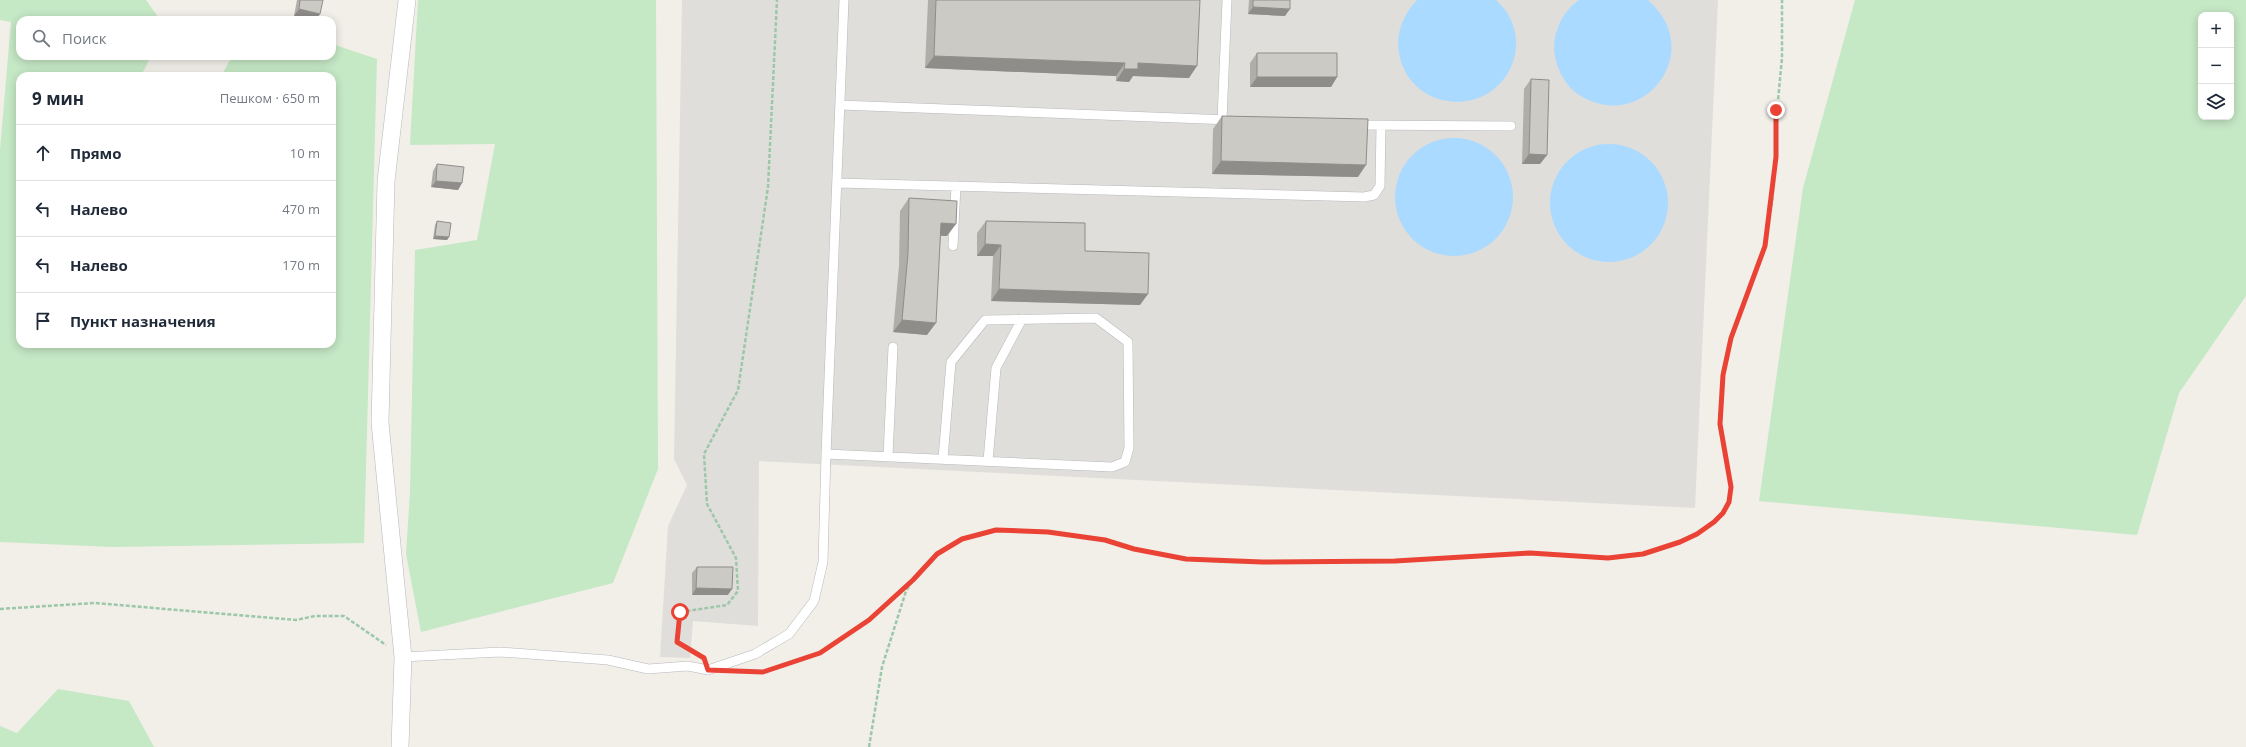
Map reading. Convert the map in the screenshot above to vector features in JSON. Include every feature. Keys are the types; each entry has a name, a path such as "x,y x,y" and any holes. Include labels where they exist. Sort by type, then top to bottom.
{"street":[{"path":"400,747 403,657 380,423 386,181 407,0"}],"lane":[{"path":"403,657 500,652 608,660 648,668 688,666 708,670 755,654 789,634 814,601 823,562 844,0"},
{"path":"1222,120 1227,0"},
{"path":"840,105 1238,120"},
{"path":"1349,124 1381,126 1511,126"},
{"path":"837,183 1364,198 1374,195 1380,186 1381,126"},
{"path":"953,246 956,186"},
{"path":"826,454 1112,467 1125,462 1129,448 1128,342 1096,318 985,320 951,362 943,459"},
{"path":"988,461 996,368 1022,319"},
{"path":"888,456 893,347"}],"path":[{"path":"708,670 704,658 677,642 680,612 726,605 738,591 736,558 707,504 704,454 738,390 768,187 777,0"},
{"path":"739,671 763,672 820,653 869,620 913,580 937,554 962,539 996,530 1048,532 1105,540 1134,549 1186,559 1262,562 1395,561 1530,553 1608,558 1643,554 1661,549 1680,542 1709,526 1723,513 1729,502 1731,487 1720,424 1723,375 1731,338 1765,246 1772,202 1776,157 1776,110 1782,58 1782,0"},
{"path":"869,747 882,667 906,591 913,580"},
{"path":"0,609 95,603 296,620 315,616 344,616 403,657"}],"shaded area":[{"path":"682,0 1718,0 1695,508 759,461 758,626 693,621 690,658 660,657 668,526 687,485 674,459"}],"green space":[{"path":"0,0 146,0 157,16 16,16 16,60 149,60 143,72 16,72 16,348 336,348 336,72 224,72 230,60 336,60 336,45 377,59 364,543 112,547 0,542 0,150 11,22 0,20"},
{"path":"418,0 656,0 658,469 613,583 421,632 406,554 410,492 415,250 477,240 495,144 410,145"},
{"path":"1855,0 2246,0 2246,296 2179,393 2137,535 1759,501 1803,188"},
{"path":"58,689 129,701 154,747 0,747 0,726 17,733"}],"water":[{"path":"1417,0 1496,0 1502,6 1510,18 1515,32 1515,55 1505,77 1490,92 1471,100 1451,102 1431,96 1415,85 1403,67 1398,37 1403,20 1409,9"},
{"path":"1579,0 1648,0 1665,21 1671,43 1669,65 1658,84 1642,98 1622,105 1599,104 1575,92 1563,78 1555,55 1554,42 1560,22 1564,15 1573,4"},
{"path":"1454,138 1465,139 1476,143 1487,148 1496,155 1503,164 1508,175 1512,186 1512,208 1508,219 1503,230 1496,239 1487,246 1476,251 1465,255 1454,256 1443,255 1432,251 1421,246 1412,239 1405,230 1400,219 1396,208 1395,197 1396,186 1400,175 1405,164 1412,155 1421,148 1432,143 1443,139"},
{"path":"1609,144 1620,145 1631,149 1642,154 1651,161 1658,170 1663,181 1667,192 1667,214 1663,225 1658,236 1651,245 1642,252 1631,257 1620,261 1609,262 1598,261 1587,257 1576,252 1567,245 1560,236 1555,225 1551,214 1550,203 1551,192 1555,181 1560,170 1567,161 1576,154 1587,149 1598,145"}],"building":[{"path":"300,0 323,0 320,14 299,9"},
{"path":"936,0 1200,0 1197,66 1138,63 1138,69 1124,69 1125,63 934,56"},
{"path":"1253,0 1290,0 1290,9 1253,7"},
{"path":"1257,53 1337,53 1337,77 1257,77"},
{"path":"1531,79 1549,80 1547,155 1529,154"},
{"path":"1222,116 1368,119 1366,165 1221,161"},
{"path":"437,164 464,167 462,183 436,181"},
{"path":"909,198 957,201 956,224 941,223 936,323 902,320 908,253"},
{"path":"437,221 451,223 449,237 435,236"},
{"path":"986,221 1085,223 1085,251 1149,253 1148,294 999,289 1001,245 985,244"},
{"path":"697,567 733,567 732,589 696,588"}],"route":[{"path":"680,612 677,642 704,658 708,670 763,672 820,653 869,620 913,580 924,566 937,554 962,539 996,530 1048,532 1105,540 1134,549 1186,559 1223,562 1395,561 1530,553 1563,553 1608,558 1643,554 1680,542 1697,534 1714,522 1723,513 1729,502 1731,487 1720,424 1723,375 1731,338 1743,302 1765,246 1772,202 1776,157 1776,110"}]}
